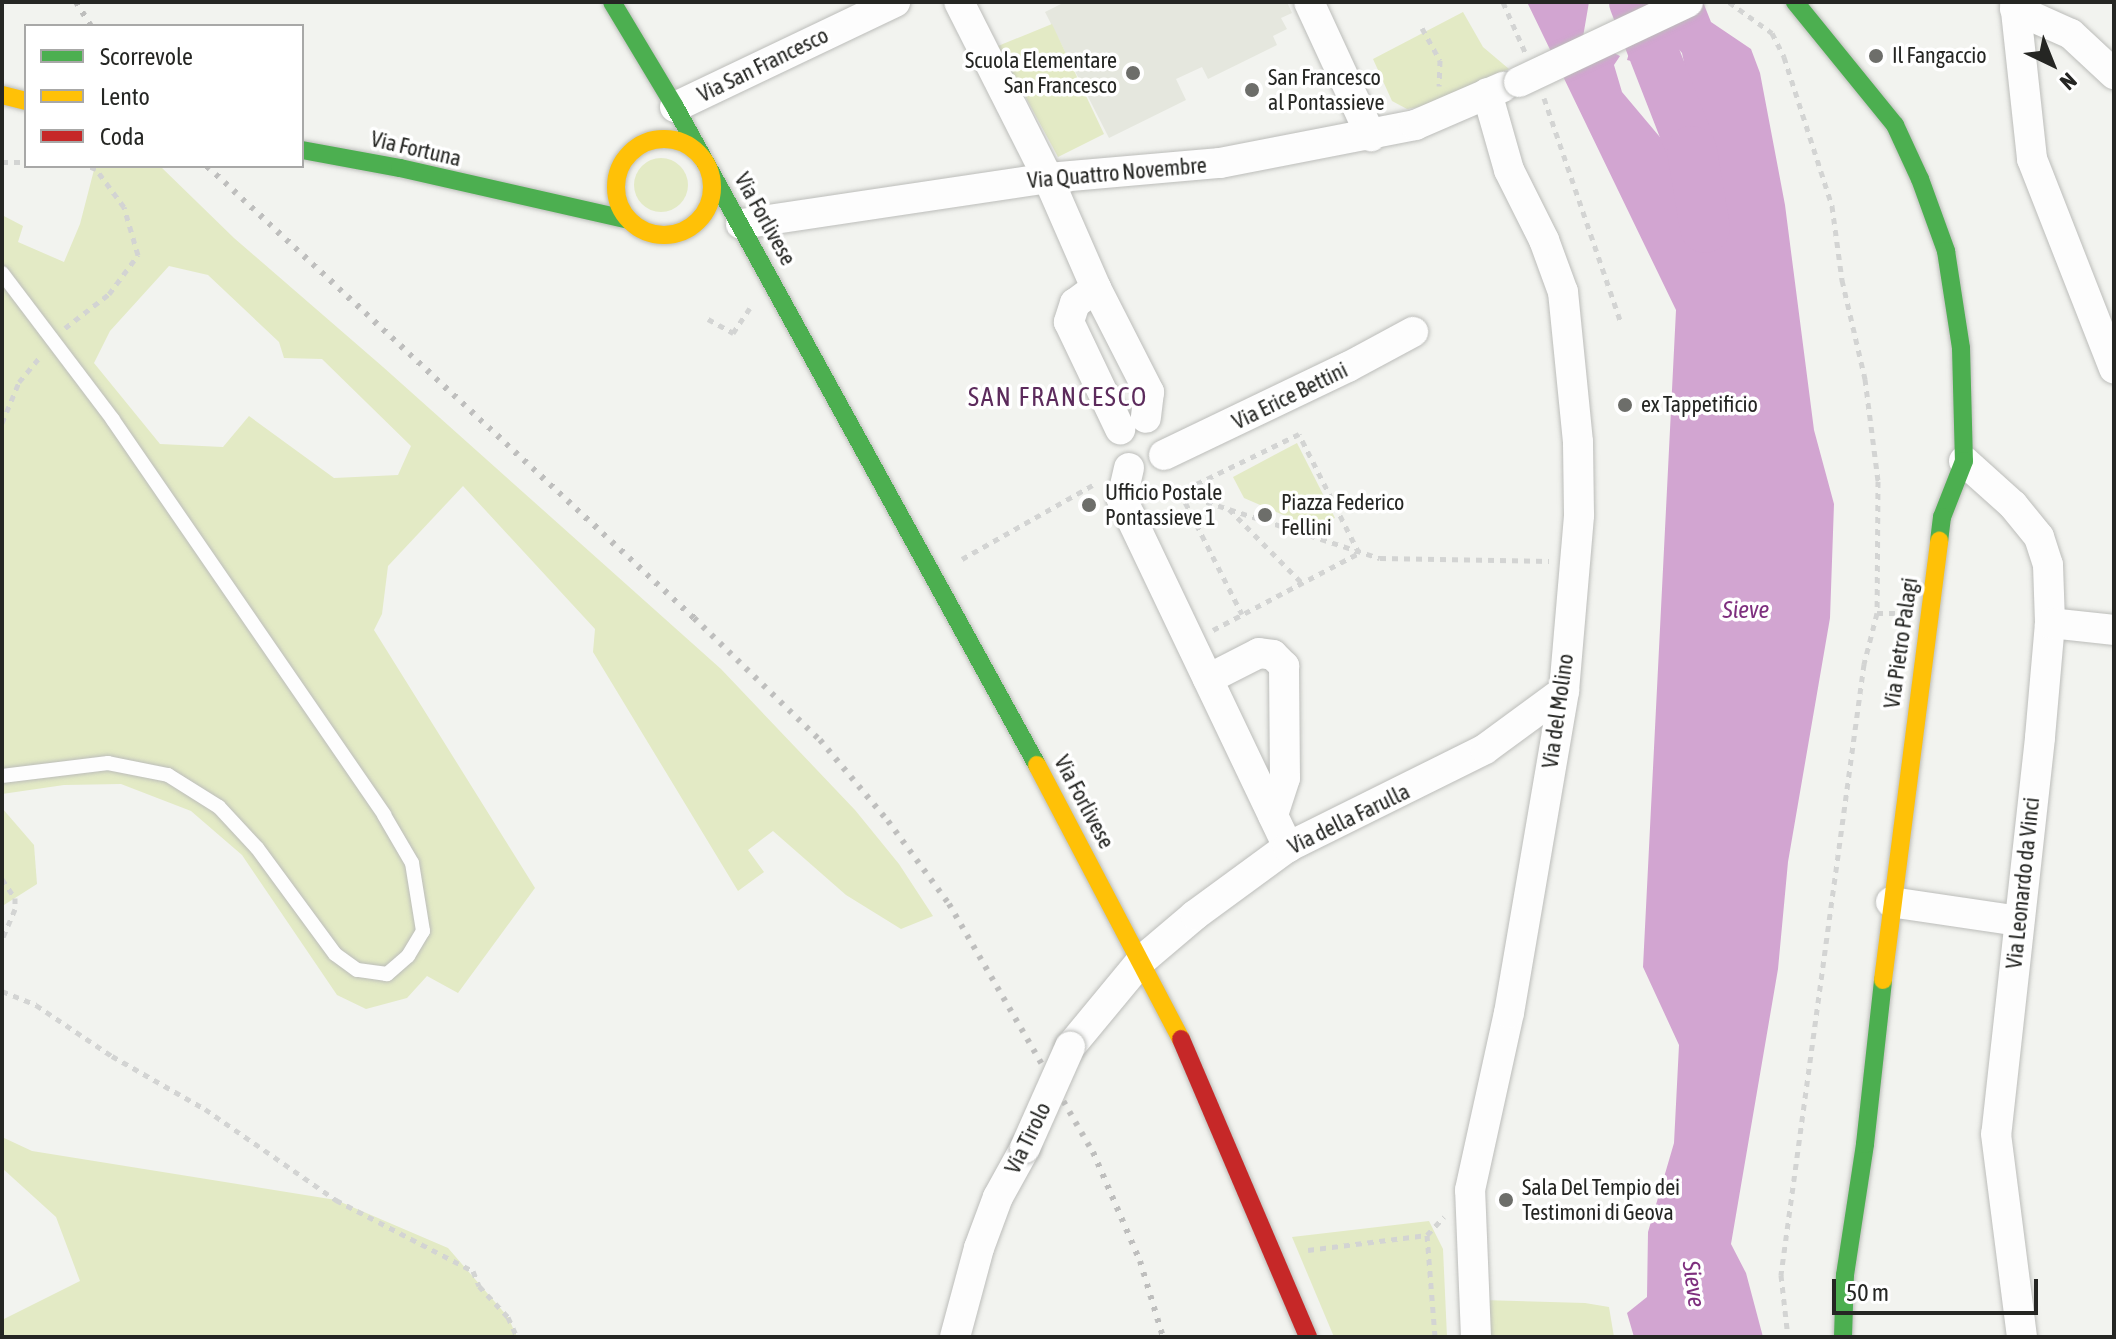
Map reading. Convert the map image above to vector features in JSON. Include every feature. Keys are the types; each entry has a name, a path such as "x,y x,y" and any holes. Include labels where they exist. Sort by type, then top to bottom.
{"street":[{"name":"Via Forlivese","path":"612,2 627,29 662,112 701,155 711,173 712,193 707,210 682,232"},
{"name":"Via San Francesco","path":"662,112 895,2"},
{"path":"959,2 1048,178 1096,288 1149,392 1116,449 1129,468 1122,499 1288,847"},
{"path":"1309,2 1371,136"},
{"name":"Via Quattro Novembre","path":"721,230 1048,178 1220,163 1371,136 1415,125 1688,2"},
{"name":"Via Pietro Palagi","path":"1795,2 1895,125 1920,179 1946,251 1961,348 1964,461 1942,517 1891,902 1865,1144 1845,1275 1843,1337"},
{"path":"2015,5 2071,34 2114,74"},
{"path":"2015,5 2032,159 2114,368"},
{"name":"Via Forlivese","path":"627,29 643,91"},
{"name":"Via del Molino","path":"1476,1337 1470,1190 1509,1013 1564,691 1579,515 1578,442 1563,292 1544,240 1509,170 1487,93"},
{"path":"2,95 24,100"},
{"path":"662,112 642,143 619,167 615,184 617,201 628,220 654,233 721,230"},
{"path":"642,143 675,139 701,155"},
{"name":"Via Fortuna","path":"310,152 400,168 518,198 628,220"},
{"name":"Via Forlivese","path":"701,155 721,230 785,306"},
{"name":"Via Fortuna","path":"518,198 566,198 594,186 619,167"},
{"name":"Via Forlivese","path":"731,253 755,270 785,306 935,574 1142,960 1190,1058 1308,1337"},
{"path":"1096,288 1075,303 1069,322 1133,424"},
{"name":"Via Erice Bettini","path":"1129,468 1148,468 1164,455 1335,374 1413,332"},
{"path":"1133,424 1155,422 1166,438 1164,455"},
{"name":"Via Leonardo da Vinci","path":"1964,461 2013,505 2039,537 2048,565 2050,623 1996,1134 2022,1337"},
{"path":"2050,623 2114,630"},
{"path":"1208,679 1259,653 1273,655 1284,666 1285,778 1273,815"},
{"name":"Via della Farulla","path":"1142,960 1195,915 1288,847 1485,749 1564,691"},
{"path":"1891,902 2019,921"},
{"name":"Via Tirolo","path":"955,1337 998,1197 1025,1148 1070,1047 1142,960"}],"lane":[{"path":"2,273 113,420 384,815 412,863 423,931 408,956 387,974 357,970 335,954 257,848 219,807 168,775 108,763 2,776"}],"path":[{"path":"1503,2 1528,76 1558,129 1620,320"},
{"path":"1729,2 1772,33 1784,57 1832,206 1842,280 1865,379 1878,481 1877,613 1864,664 1781,1275 1788,1337"},
{"path":"1422,28 1440,60 1439,94"},
{"path":"2,162 24,162"},
{"path":"57,338 109,294 138,255 124,207 93,168"},
{"path":"708,319 733,333 755,301"},
{"path":"2,423 19,382 48,349"},
{"path":"1180,492 1299,434 1359,553"},
{"path":"957,562 1093,485"},
{"path":"1161,487 1380,558 1565,562"},
{"path":"1180,492 1242,614"},
{"path":"1228,508 1302,583"},
{"path":"1206,634 1359,553"},
{"path":"2,879 15,898 15,909 2,939"},
{"path":"2,991 36,1005 112,1056 205,1109 336,1200 473,1271 479,1286 508,1317 517,1337"},
{"path":"1298,1251 1427,1235 1435,1337"}],"shaded area":[{"name":"Scuola Elementare San Francesco","path":"1065,2 1287,2 1292,13 1281,18 1287,29 1273,36 1277,45 1208,79 1202,67 1176,79 1186,100 1109,138 1045,12"}],"green space":[{"path":"1463,12 1483,47 1509,69 1426,106 1407,109 1392,101 1373,59"},
{"path":"1052,24 1104,134 1058,157 998,46"},
{"path":"661,158 680,166 688,185 680,204 661,212 642,204 634,185 642,166"},
{"path":"94,168 162,168 234,238 721,669 855,810 899,864 933,916 901,929 846,895 773,831 748,850 764,872 738,891 593,652 595,629 463,486 388,566 382,614 374,630 535,888 458,993 427,976 407,998 366,1009 337,995 242,855 191,811 121,784 64,785 2,794 2,215 23,226 18,242 64,262 80,224","holes":["169,266 208,275 279,342 284,358 322,359 411,446 398,475 334,478 249,416 223,447 160,444 94,363 110,331"]},
{"path":"1297,443 1335,518 1313,528 1244,498 1233,477"},
{"path":"2,808 34,845 37,884 4,905"},
{"path":"2,1137 32,1151 336,1200 448,1248 508,1317 517,1337 2,1337 2,1320 80,1281 56,1217 2,1168"},
{"path":"1429,1221 1443,1249 1447,1337 1334,1337 1292,1237"},
{"path":"1481,1300 1585,1303 1609,1307 1614,1337 1482,1337"}],"water":[{"name":"Sieve","path":"1527,2 1589,2 1583,37 1620,56 1614,65 1622,92 1675,155 1684,175 1702,152 1703,143 1702,121 1691,97 1682,53 1669,38 1657,41 1644,64 1627,60 1640,15 1620,2 1703,2 1711,22 1751,49 1760,73 1785,205 1814,430 1834,504 1830,618 1788,862 1778,969 1731,1244 1746,1273 1763,1337 1634,1337 1627,1313 1647,1297 1648,1232 1674,1143 1679,1045 1643,967 1676,310"}],"waterway":[{"name":"Sieve","path":"1634,2 1692,151 1705,228"}],"railway":[{"path":"76,2 90,24"},
{"path":"209,168 694,618 820,740 888,821 949,904 1093,1152 1140,1261 1163,1337"}],"traffic: fast":[{"path":"612,2 675,107 1037,765"},
{"path":"1795,2 1895,125 1920,179 1946,251 1961,348 1964,461 1942,517 1939,541"},
{"path":"304,150 400,168 628,220"},
{"path":"1843,1337 1845,1275 1865,1144 1883,980"}],"traffic: slow":[{"path":"2,95 24,100"},
{"path":"664,139 682,142 698,153 709,169 712,187 709,205 698,221 682,232 664,235 646,232 630,221 619,205 616,187 619,169 630,153 646,142 664,139"},
{"path":"1883,980 1939,541"},
{"path":"1037,765 1181,1039"}],"traffic: jam":[{"path":"1181,1039 1308,1337"}],"place":[{"name":"Il Fangaccio","path":"1876,56"},
{"name":"Scuola Elementare San Francesco","path":"1133,73"},
{"name":"San Francesco al Pontassieve","path":"1252,90"},
{"name":"ex Tappetificio","path":"1625,405"},
{"name":"Ufficio Postale Pontassieve 1","path":"1089,505"},
{"name":"Piazza Federico Fellini","path":"1265,515"},
{"name":"Sala Del Tempio dei Testimoni di Geova","path":"1506,1200"}],"district":[{"name":"SAN FRANCESCO","path":"1058,398"}]}
